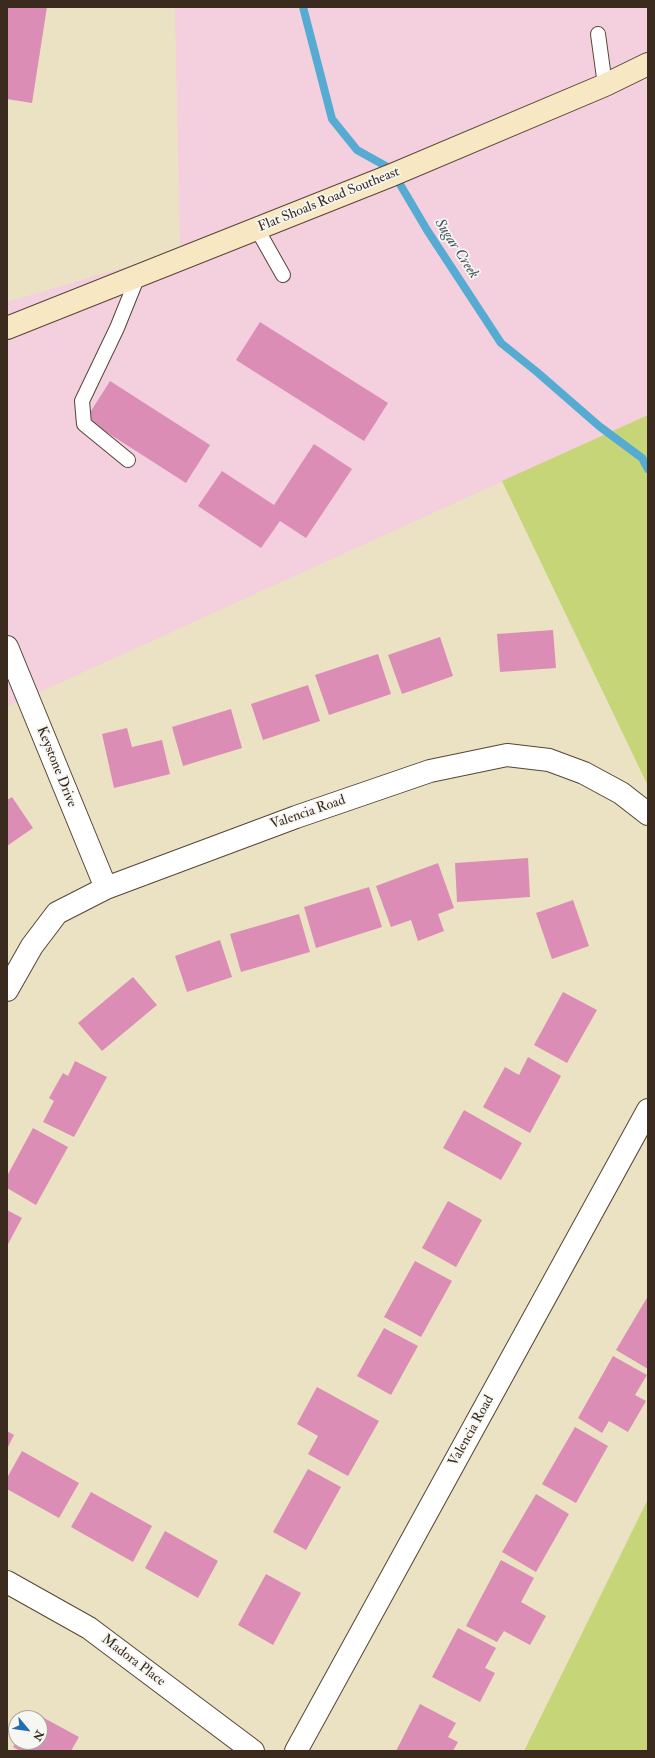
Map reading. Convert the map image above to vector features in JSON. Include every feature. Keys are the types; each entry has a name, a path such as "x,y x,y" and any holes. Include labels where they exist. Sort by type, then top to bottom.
{"street":[{"name":"Flat Shoals Road Southeast","path":"7,328 392,175 605,85 648,64"},
{"name":"Keystone Drive","path":"7,646 106,888"},
{"name":"Valencia Road","path":"7,990 32,946 57,913 106,888 296,817 430,771 507,755 549,760 584,773 621,793 648,814"},
{"name":"Valencia Road","path":"296,1751 648,1110"},
{"name":"Madora Place","path":"7,1582 89,1628 253,1751"}],"lane":[{"path":"598,34 605,85"},
{"path":"257,229 283,275"},
{"path":"128,460 84,424 82,401 117,328 138,276"}],"shaded area":[{"path":"175,7 648,7 648,415 7,707 7,302 180,251"}],"green space":[{"path":"648,415 648,786 502,481"},
{"path":"648,1499 648,1751 524,1751"}],"building":[{"path":"7,7 47,7 32,103 7,99"},
{"path":"260,322 388,403 364,441 236,360"},
{"path":"110,381 210,445 186,483 86,419"},
{"path":"314,444 352,469 306,538 280,521 261,548 198,506 222,471 274,505"},
{"path":"553,630 556,668 500,672 497,634"},
{"path":"440,637 453,676 402,694 388,655"},
{"path":"378,654 391,694 329,715 315,675"},
{"path":"308,685 320,721 263,740 251,704"},
{"path":"231,709 242,748 183,766 172,727"},
{"path":"127,728 132,747 162,740 170,774 114,788 102,734"},
{"path":"12,797 33,828 7,846 7,800"},
{"path":"528,858 530,897 457,902 455,863"},
{"path":"438,863 454,908 438,914 444,931 418,941 411,920 391,927 376,886"},
{"path":"369,887 382,927 316,948 304,907"},
{"path":"573,900 589,946 552,959 536,913"},
{"path":"299,914 310,952 241,972 230,934"},
{"path":"220,940 232,977 187,992 175,956"},
{"path":"133,977 157,1005 102,1051 78,1023"},
{"path":"563,992 597,1010 567,1063 534,1045"},
{"path":"528,1057 561,1076 530,1133 483,1107 505,1067 519,1075"},
{"path":"75,1061 107,1077 74,1137 43,1122 54,1101 49,1098 63,1073 68,1076"},
{"path":"464,1110 522,1143 501,1180 443,1148"},
{"path":"33,1128 68,1147 36,1205 7,1188 7,1176"},
{"path":"448,1201 482,1220 456,1267 422,1248"},
{"path":"7,1210 22,1218 7,1246"},
{"path":"415,1261 452,1281 421,1337 384,1317"},
{"path":"648,1296 648,1369 616,1350"},
{"path":"384,1328 418,1346 391,1395 357,1376"},
{"path":"613,1356 647,1375 635,1395 646,1401 628,1432 609,1421 602,1433 578,1418"},
{"path":"317,1387 379,1421 348,1476 308,1454 318,1436 297,1424"},
{"path":"575,1427 608,1446 576,1503 542,1484"},
{"path":"7,1431 14,1435 7,1449"},
{"path":"22,1451 79,1483 59,1518 7,1489 7,1478"},
{"path":"308,1469 341,1487 306,1550 273,1532"},
{"path":"91,1492 152,1526 133,1562 71,1527"},
{"path":"536,1494 569,1514 536,1572 502,1552"},
{"path":"165,1531 218,1561 198,1598 145,1568"},
{"path":"501,1560 534,1578 521,1602 546,1616 530,1645 504,1631 497,1642 466,1626"},
{"path":"266,1574 301,1593 273,1645 238,1625"},
{"path":"458,1628 496,1648 485,1668 495,1673 480,1702 432,1677"},
{"path":"420,1704 456,1723 448,1737 458,1742 453,1751 396,1751"},
{"path":"48,1720 79,1737 71,1751 18,1750 48,1750"}],"waterway":[{"name":"Sugar Creek","path":"303,7 332,119 357,150 391,169 427,230 501,343 599,426 642,458 648,469"}]}
